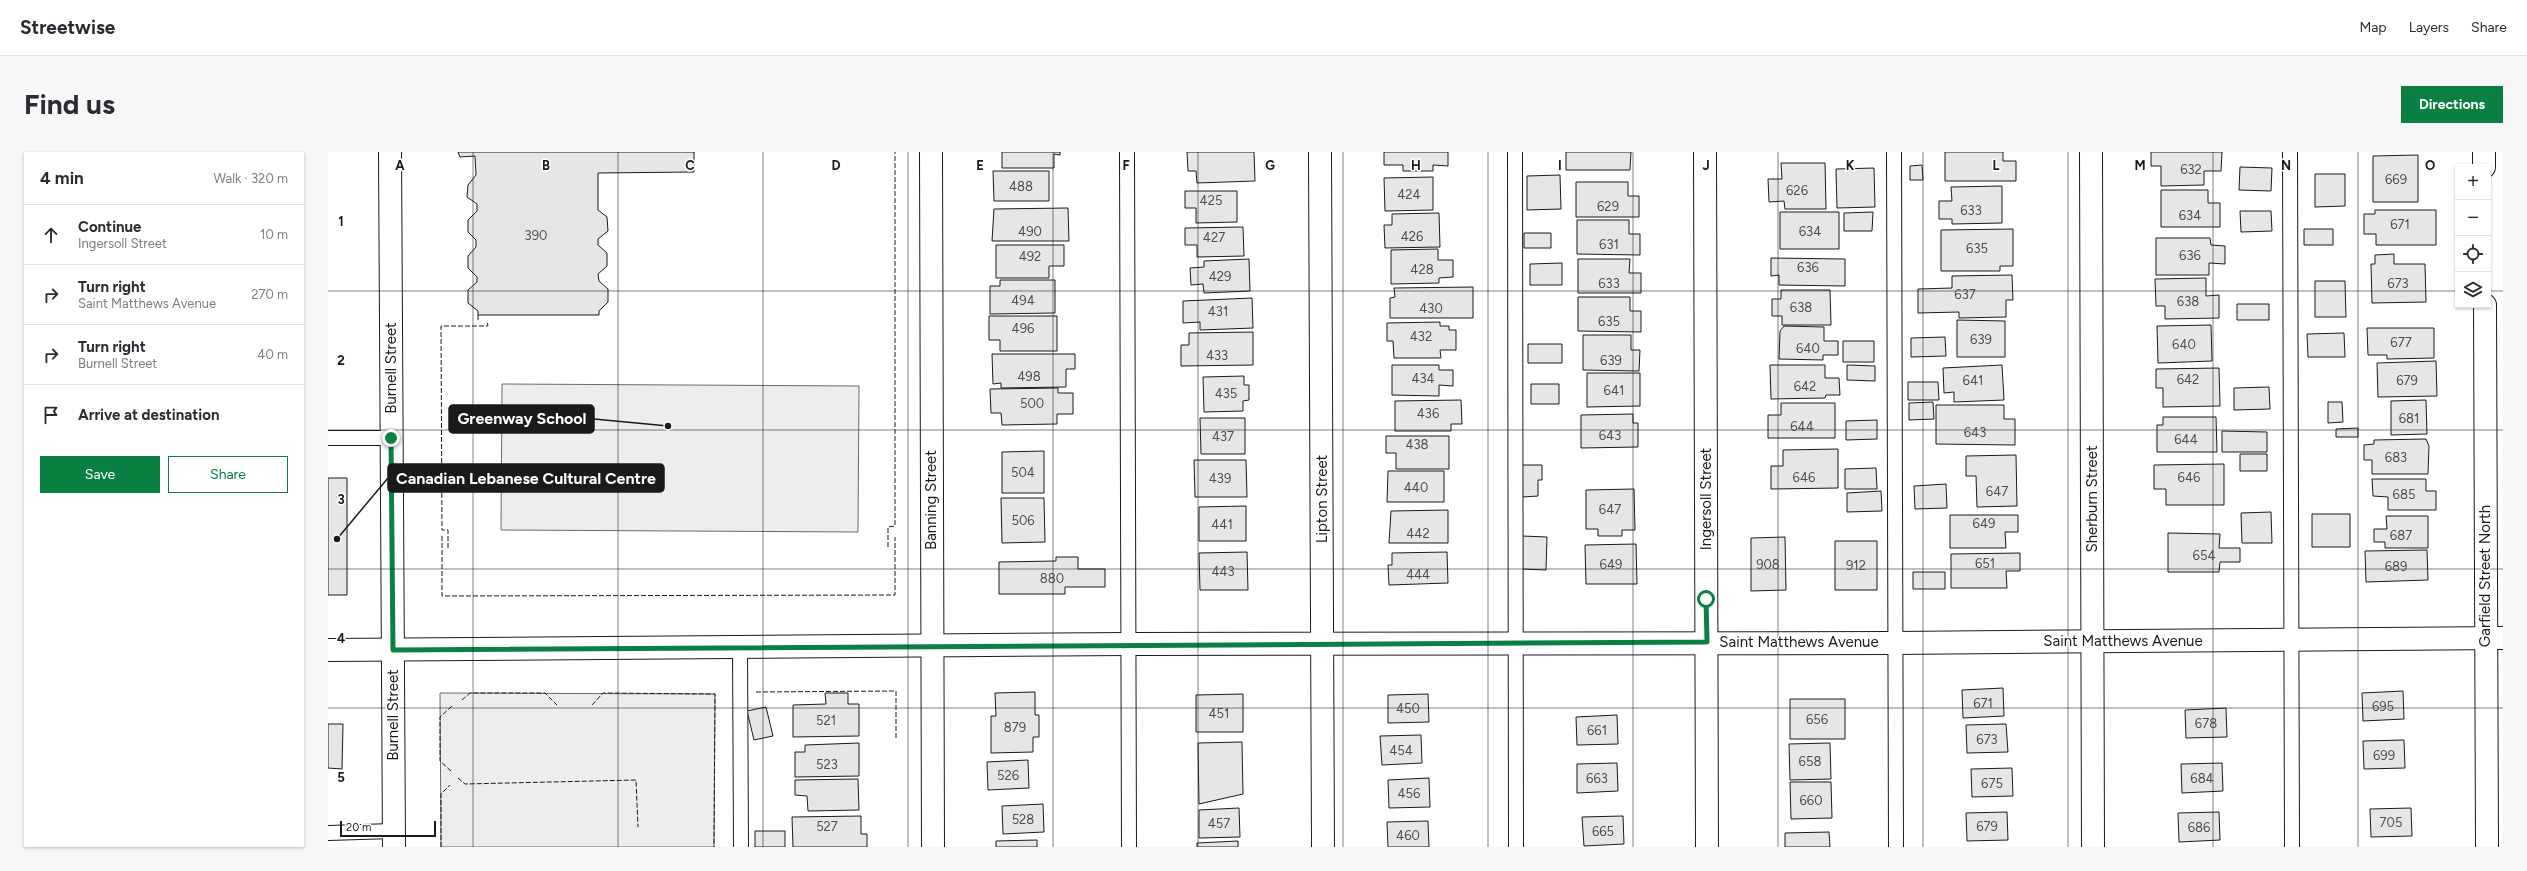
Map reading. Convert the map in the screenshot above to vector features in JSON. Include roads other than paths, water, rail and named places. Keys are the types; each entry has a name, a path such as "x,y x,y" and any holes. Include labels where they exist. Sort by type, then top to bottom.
{"street":[{"name":"Burnell Street","path":"390,152 393,839"},
{"name":"Banning Street","path":"931,152 933,847"},
{"name":"Lipton Street","path":"1320,152 1322,847"},
{"name":"Ingersoll Street","path":"1705,152 1707,847"},
{"name":"Sherburn Street","path":"2091,152 2093,847"},
{"path":"2484,152 2484,164"},
{"name":"Garfield Street North","path":"2485,308 2494,638 2486,847"},
{"name":"Saint Matthews Avenue","path":"328,650 1128,644 1707,642 1895,643 2494,638"}],"lane":[{"path":"1127,152 1129,847"},
{"path":"1515,152 1516,847"},
{"path":"1894,152 1896,847"},
{"path":"2290,152 2292,847"},
{"path":"328,438 391,438"},
{"path":"740,648 741,847"},
{"path":"328,833 393,839"}],"place":[{"name":"Greenway School","path":"668,426"},
{"name":"Canadian Lebanese Cultural Centre","path":"337,539"}]}
